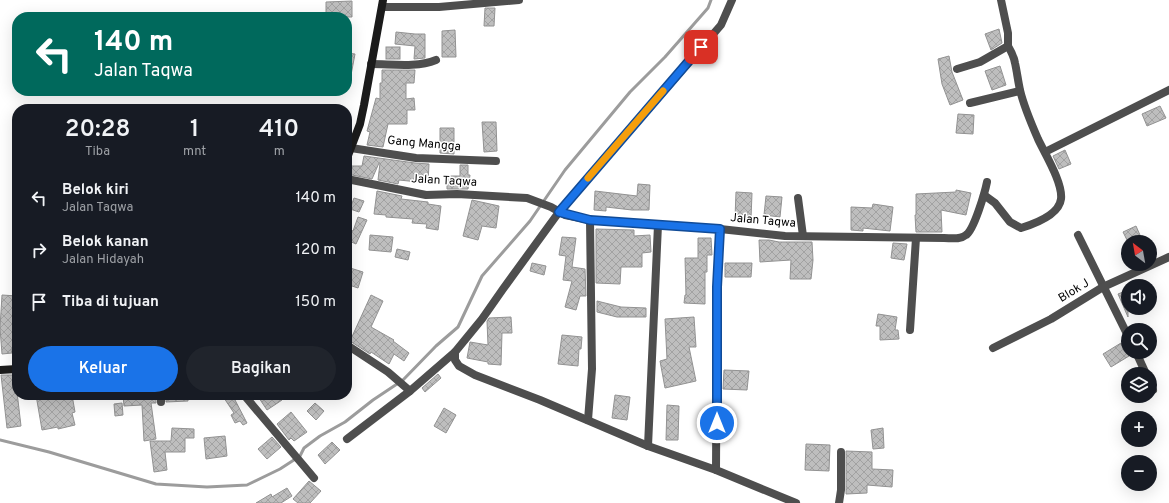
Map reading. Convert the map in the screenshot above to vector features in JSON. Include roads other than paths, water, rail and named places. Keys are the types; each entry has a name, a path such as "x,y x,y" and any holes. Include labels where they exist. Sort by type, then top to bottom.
{"street":[{"path":"352,148 360,124 364,105 382,4 439,7 519,0"},
{"path":"347,439 407,388 455,352 482,319 559,212 721,25 732,0"},
{"path":"987,182 984,195 995,203 1010,222 1021,228 1051,214 1059,207 1062,198 1059,184 1027,112 1020,90 1015,62 1008,46 1008,33 1001,0"},
{"path":"957,70 980,62 1008,46"},
{"path":"371,64 418,64 429,63 436,60"},
{"path":"970,103 1020,90"},
{"path":"1045,152 1169,90"},
{"name":"Gang Mangga","path":"352,148 416,158 496,161"},
{"name":"Jalan Taqwa","path":"352,180 426,195 457,194 527,198 551,207 559,212 590,220 720,229 785,236 959,238 966,235 972,227 984,195"},
{"path":"798,198 803,236"},
{"path":"588,420 592,362 590,220"},
{"path":"648,446 658,225"},
{"path":"716,470 717,287 720,229"},
{"path":"1078,235 1121,323"},
{"path":"910,330 916,238"},
{"name":"Blok J","path":"993,348 1050,319 1103,287 1169,257"},
{"path":"352,348 388,372 407,388"},
{"path":"455,352 455,360 459,366 475,375 588,420 648,446 716,470 796,503"},
{"path":"0,370 12,369"},
{"path":"248,400 314,478"},
{"path":"839,503 841,490 840,452"}],"waterway":[{"path":"0,440 49,452 156,484 207,487 247,485 280,469 300,456 304,448 320,436 345,422 373,400 403,380 436,346 458,327 482,276 530,221 565,170 630,92 665,57 708,8 711,0"}]}
